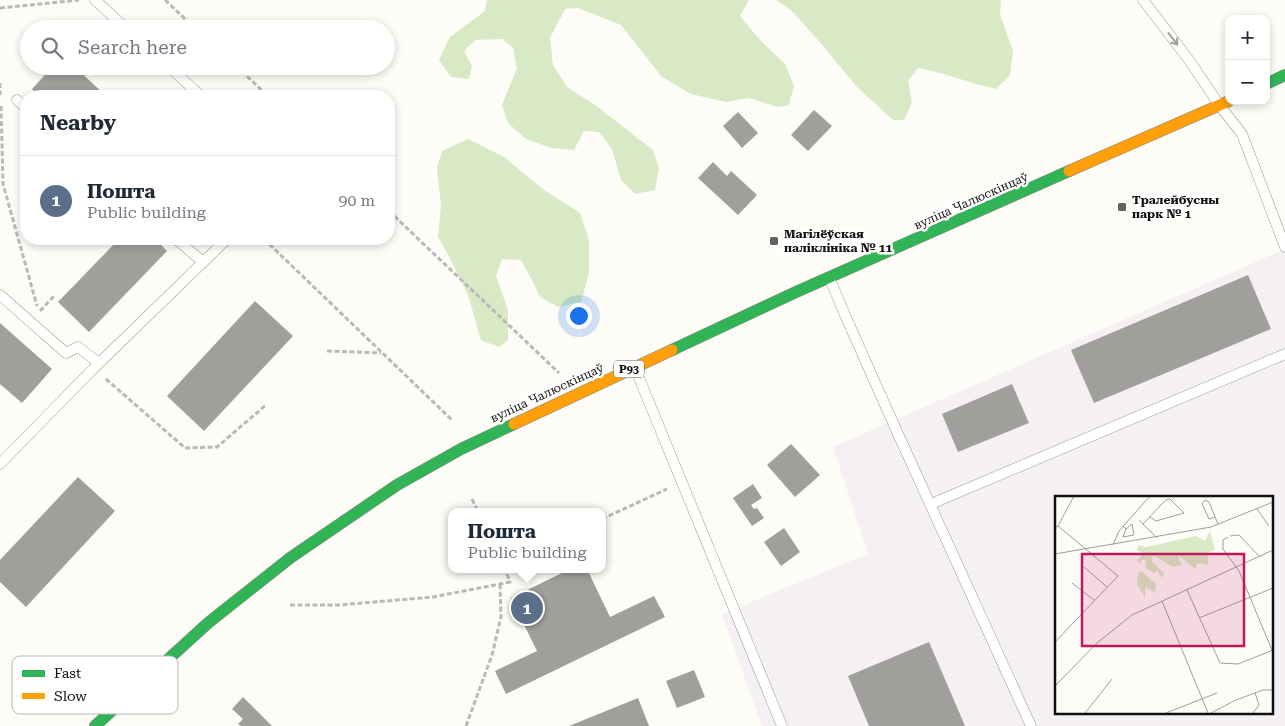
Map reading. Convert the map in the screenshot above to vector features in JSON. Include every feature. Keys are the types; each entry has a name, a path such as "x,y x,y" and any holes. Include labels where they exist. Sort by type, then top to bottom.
{"main road":[{"path":"1270,82 1285,75"},
{"name":"вуліца Чалюскінцаў","path":"172,656 215,617 290,558 397,485 461,449 796,292 1225,104"},
{"name":"вуліца Чалюскінцаў","path":"95,726 108,714"}],"lane":[{"path":"95,0 117,20"},
{"path":"1143,0 1225,104"},
{"path":"178,75 194,90"},
{"path":"17,100 20,103"},
{"path":"1226,105 1242,134 1285,247"},
{"path":"183,245 203,262"},
{"path":"0,464 96,366 221,245"},
{"path":"830,278 852,332 1031,726"},
{"path":"0,295 66,353 78,348 96,366"},
{"path":"931,504 1285,354"},
{"path":"635,367 782,726"}],"path":[{"path":"0,8 82,0"},
{"path":"165,0 186,20"},
{"path":"246,75 262,90"},
{"path":"0,83 3,184 20,245"},
{"path":"395,216 559,373"},
{"path":"20,245 39,313 56,295"},
{"path":"270,245 453,421"},
{"path":"327,350 382,353"},
{"path":"96,366 185,448 217,447 266,405"},
{"path":"606,517 682,483"},
{"path":"472,499 476,508"},
{"path":"290,605 339,605 433,597 510,582 506,573"},
{"path":"466,726 492,655 501,617 500,584"}],"shaded area":[{"path":"1285,249 1285,726 762,726 722,614 868,554 833,447"}],"green space":[{"path":"487,0 749,0 740,16 760,40 785,64 794,86 789,105 778,107 749,98 726,102 691,94 662,77 621,25 578,8 565,9 550,38 553,65 567,87 595,105 653,150 659,168 655,190 635,194 621,180 612,149 599,132 584,131 574,150 551,148 526,139 508,123 502,105 517,68 513,48 502,39 475,40 464,51 472,66 469,79 451,77 439,60 450,37 485,11"},
{"path":"776,0 1001,0 1000,15 1013,51 1010,75 996,89 918,68 908,81 912,102 904,120 893,120 856,86 791,10"},
{"path":"468,139 504,157 544,190 580,213 589,240 589,273 581,302 558,307 540,297 521,260 502,259 496,276 508,310 508,340 499,347 481,340 468,295 438,237 441,206 437,168 442,151"}],"building":[{"path":"45,75 84,75 100,90 33,90"},
{"path":"814,110 832,126 808,151 791,135"},
{"path":"738,112 758,133 742,148 723,126"},
{"path":"713,162 727,176 731,171 757,195 738,215 698,178"},
{"path":"113,245 161,245 167,251 89,332 58,302"},
{"path":"1248,275 1271,329 1094,403 1071,350"},
{"path":"255,301 293,336 204,431 167,396"},
{"path":"0,323 52,369 22,403 0,384"},
{"path":"1012,384 1029,423 958,452 942,414"},
{"path":"791,444 820,475 795,497 767,465"},
{"path":"78,477 115,511 26,607 0,582 0,560"},
{"path":"753,484 762,498 751,505 754,509 757,508 764,518 752,526 733,498"},
{"path":"784,528 800,552 781,566 764,542"},
{"path":"562,573 589,573 610,617 654,596 665,617 506,694 495,671 537,651 511,598"},
{"path":"929,642 965,726 869,726 848,676"},
{"path":"694,670 705,697 677,708 666,681"},
{"path":"243,697 272,726 241,726 238,724 243,719 232,709"},
{"path":"638,698 649,726 569,726"}],"traffic: fast":[{"path":"1270,82 1285,75"},
{"path":"672,350 796,292 1069,171"},
{"path":"172,656 208,623 290,558 397,485 461,449 514,424"},
{"path":"95,726 108,714"}],"traffic: slow":[{"path":"1069,171 1225,103"},
{"path":"514,424 672,350"}],"place":[{"name":"Тралейбусны парк № 1","path":"1122,207"},
{"name":"Магілёўская паліклініка № 11","path":"774,241"},
{"name":"Пошта","path":"527,608"}]}
